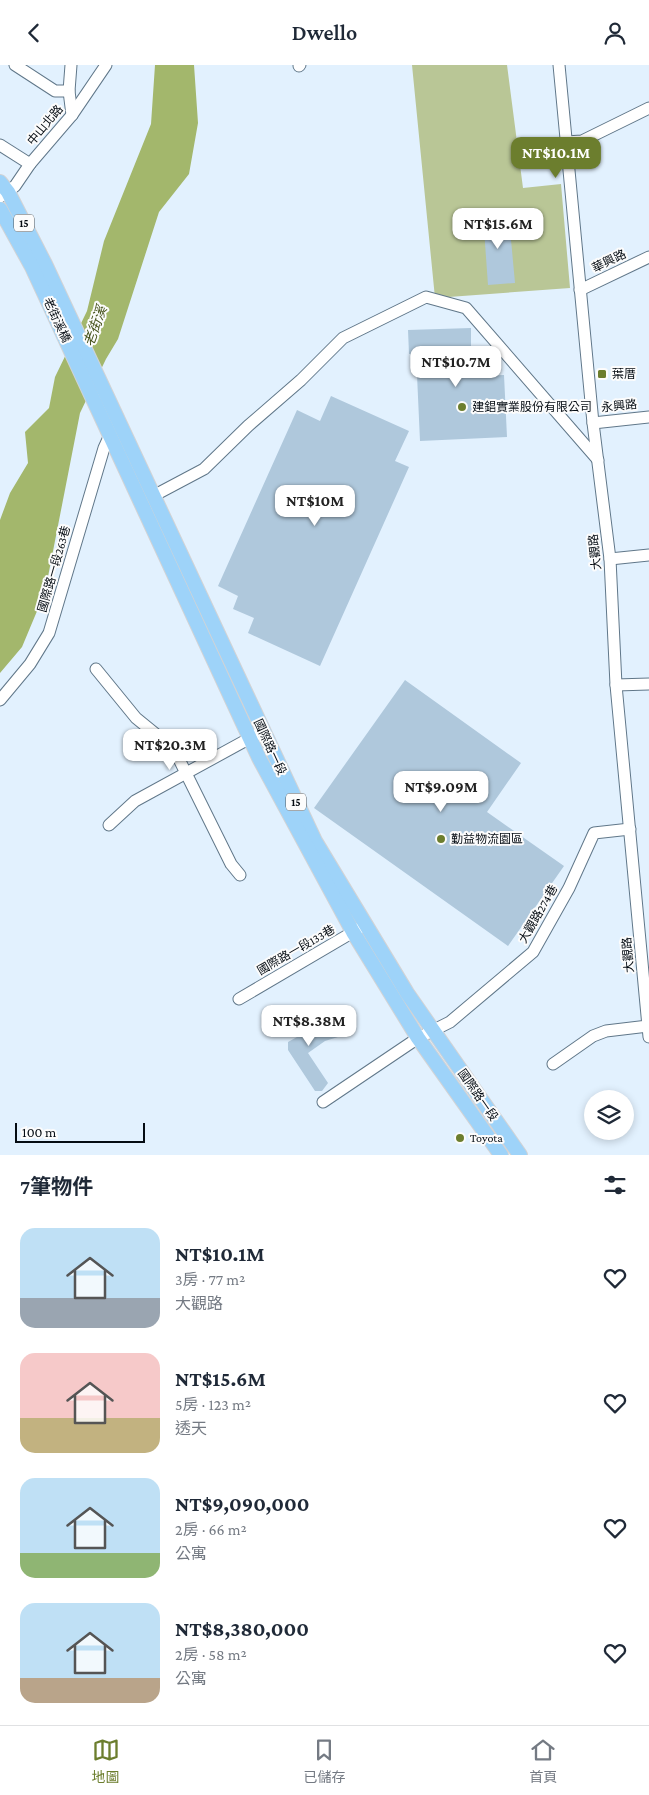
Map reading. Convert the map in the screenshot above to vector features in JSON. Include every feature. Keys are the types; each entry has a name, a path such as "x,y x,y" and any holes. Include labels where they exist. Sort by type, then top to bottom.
{"main road":[{"name":"15","path":"3,190 39,266"},
{"name":"15","path":"0,209 39,266"},
{"name":"老街溪橋","path":"39,266 112,428"},
{"name":"國際路一段","path":"112,428 155,495 315,841 432,1030 520,1155"},
{"name":"國際路一段","path":"112,428 250,739 353,932 418,1038 501,1155"},
{"path":"485,1132 497,1123"}],"street":[{"path":"15,65 55,91 69,91"},
{"path":"70,65 69,91 72,115"},
{"name":"中山北路","path":"3,190 15,186 30,164 72,115 106,65"},
{"name":"大觀路","path":"559,65 593,423 610,559 616,685 649,1031"},
{"path":"566,142 582,141 649,108"},
{"path":"0,145 30,164"},
{"name":"華興路","path":"580,290 649,257"},
{"path":"155,495 204,469 248,426 301,380 343,338 426,297 466,308 598,460"},
{"name":"永興路","path":"593,423 649,417"},
{"name":"國際路一段263巷","path":"0,700 30,663 49,633 104,448 112,428"},
{"path":"610,559 649,555"},
{"path":"96,669 136,718 174,749 231,864 240,875"},
{"path":"616,685 649,684"},
{"path":"109,825 135,801 263,731"},
{"name":"大觀路274巷","path":"432,1030 450,1023 533,952 569,889 594,833 630,829"},
{"name":"國際路一段133巷","path":"240,999 366,925"},
{"path":"323,1102 432,1030"},
{"path":"553,1064 593,1036 606,1031 649,1031"}],"shaded area":[{"path":"412,65 507,65 523,188 561,184 570,288 435,298"}],"water":[{"name":"老街溪","path":"155,65 194,65 198,123 189,174 159,212 118,339 106,359 80,413 45,592 22,647 0,673 0,520 10,493 28,463 25,432 49,408 55,377 87,311 104,241 151,124"}],"building":[{"path":"497,214 506,219 510,229 515,283 488,285 483,215"},
{"name":"建錩實業股份有限公司","path":"471,328 471,350 479,350 480,376 504,375 507,437 420,441 416,353 409,354 408,330"},
{"path":"331,396 409,431 395,461 409,467 320,666 248,633 254,618 233,609 238,596 218,586 297,410 320,421"},
{"name":"勤益物流園區","path":"405,680 521,763 487,812 564,866 508,946 314,808"},
{"path":"302,1012 312,1028 327,1019 338,1037 325,1041 308,1053 328,1083 322,1091 315,1091 288,1050 288,1042 297,1037 287,1022"}],"place":[{"name":"葉厝","path":"602,374"},
{"name":"建錩實業股份有限公司","path":"462,407"},
{"name":"勤益物流園區","path":"441,839"},
{"name":"Toyota","path":"460,1138"}]}
